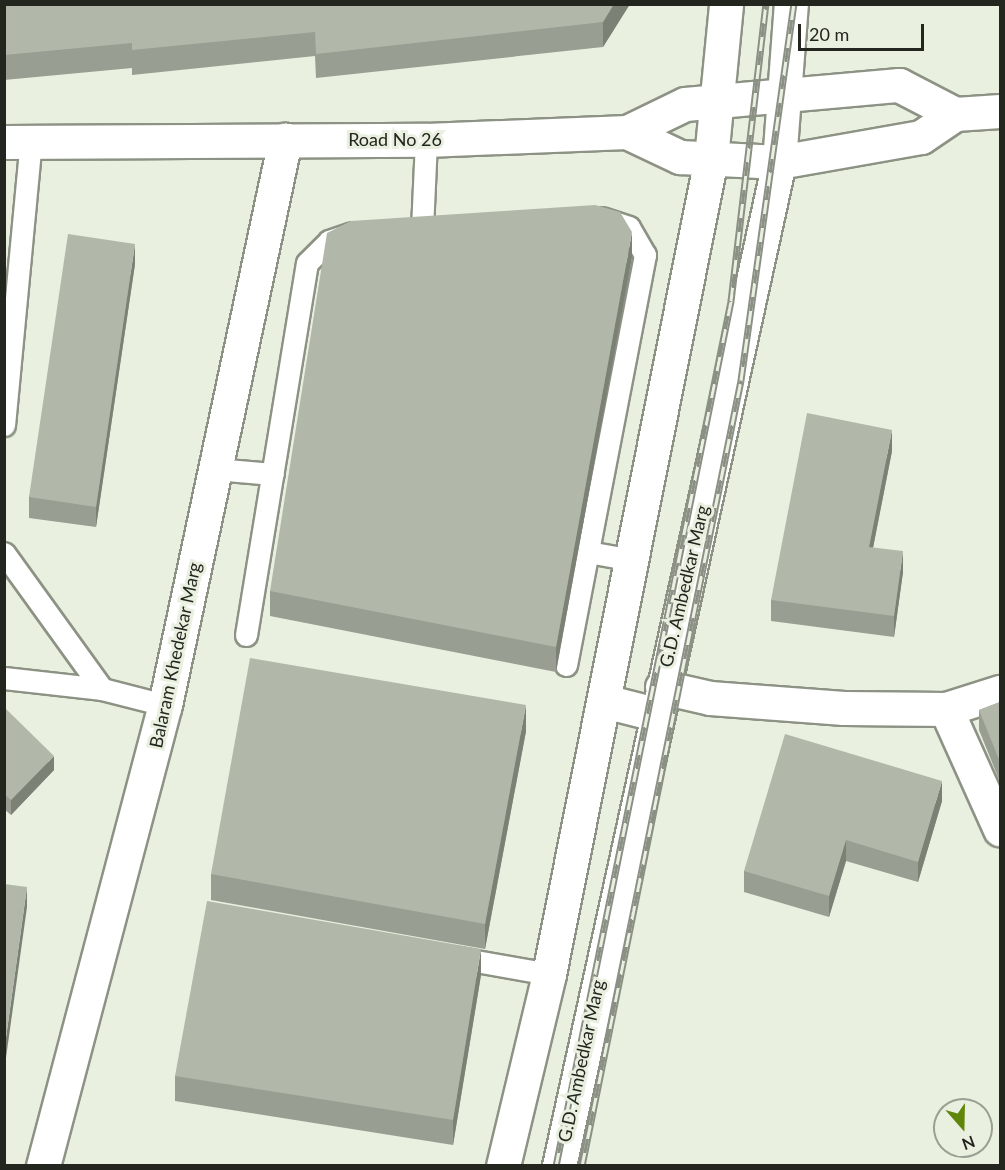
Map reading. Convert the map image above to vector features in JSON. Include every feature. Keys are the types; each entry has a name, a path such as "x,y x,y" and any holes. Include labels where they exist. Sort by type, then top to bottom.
{"street":[{"path":"503,1166 549,974 711,158 726,4"},
{"name":"G.D. Ambedkar Marg","path":"559,1166 659,701 779,162 787,98 791,4"},
{"path":"627,132 685,104 717,100 787,98 899,85 955,114 1000,111"},
{"name":"Road No 26","path":"18,141 426,140 627,132 680,157 779,162 921,137 955,114"},
{"name":"Balaram Khedekar Marg","path":"43,1166 165,705 285,140"},
{"path":"604,701 721,699 946,709 1000,692"},
{"path":"946,709 1000,829"}],"lane":[{"path":"422,229 426,140"},
{"path":"6,413 18,141"},
{"path":"566,665 645,255 630,227 584,218"},
{"path":"401,230 445,227"},
{"path":"246,635 307,263 328,241 379,232"},
{"path":"215,469 273,474"},
{"path":"588,552 633,560"},
{"path":"4,553 102,689"},
{"path":"4,678 102,689 165,705"},
{"path":"426,952 549,974"}],"building":[{"path":"4,4 614,4 603,22 316,54 315,32 132,50 132,43 4,55"},
{"path":"595,205 620,212 632,232 556,647 270,591 327,233 351,221"},
{"path":"68,234 135,244 96,507 29,497"},
{"path":"807,413 892,430 869,547 903,551 894,616 771,600"},
{"path":"250,658 526,705 485,924 211,874"},
{"path":"1000,702 1000,762 979,710"},
{"path":"4,707 54,756 11,800 4,794"},
{"path":"785,734 942,781 918,862 846,840 829,896 744,871"},
{"path":"4,884 27,887 4,1052"},
{"path":"207,901 481,949 453,1120 175,1076"}],"railway":[{"path":"556,1166 731,301 766,4"},
{"path":"582,1166 741,380 794,4"}]}
